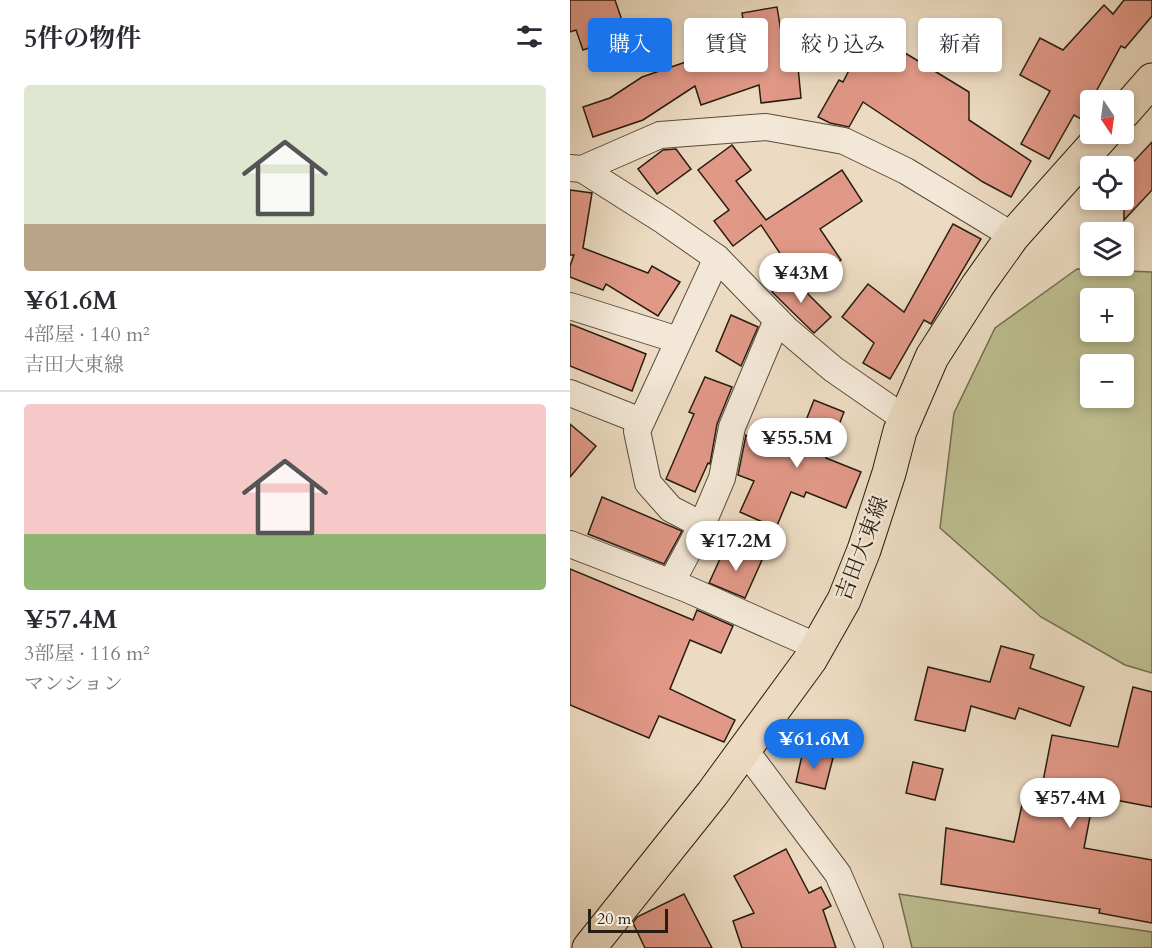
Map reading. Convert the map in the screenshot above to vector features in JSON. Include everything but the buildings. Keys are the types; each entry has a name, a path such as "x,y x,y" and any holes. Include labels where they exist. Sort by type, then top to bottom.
{"main road":[{"path":"1134,101 1152,80"},
{"name":"吉田大東線","path":"589,948 712,794 784,698 818,647 844,600 864,550 900,431 932,357 978,285 1013,236 1095,144"}],"street":[{"path":"576,169 660,135 766,127 844,141 906,171 1013,236"},
{"path":"576,169 664,221 717,258 787,330 833,369 906,419"},
{"path":"702,525 671,509 648,483 637,431 717,258"},
{"path":"570,306 678,340"},
{"path":"671,583 702,525 722,478 732,427 777,320"},
{"path":"570,393 641,421"},
{"path":"570,544 671,583 818,647"},
{"path":"745,750 838,874 870,948"}],"green space":[{"path":"1077,269 1080,269 1080,276 1134,276 1134,271 1152,272 1152,673 1125,665 1041,617 940,528 954,413 995,328"},
{"path":"899,894 1152,932 1152,948 912,948"}]}
